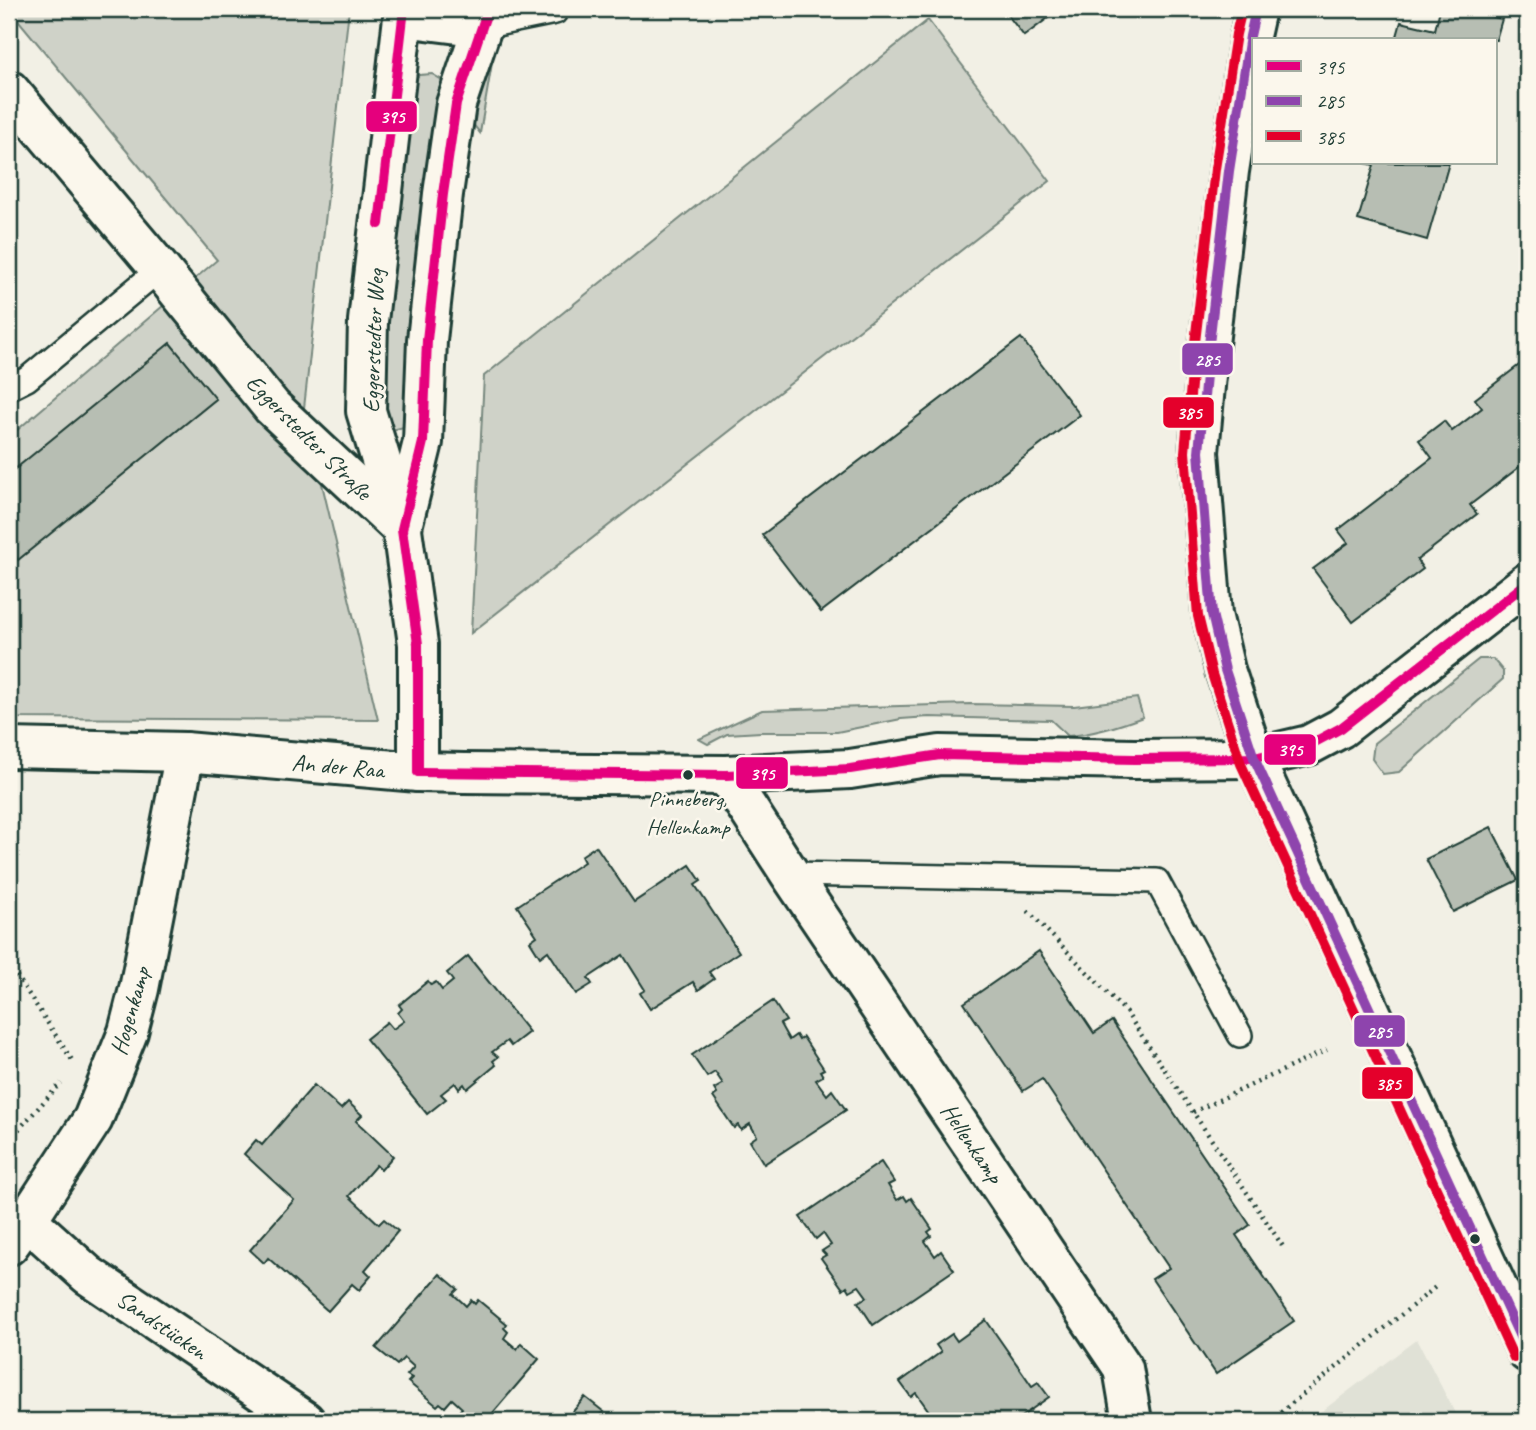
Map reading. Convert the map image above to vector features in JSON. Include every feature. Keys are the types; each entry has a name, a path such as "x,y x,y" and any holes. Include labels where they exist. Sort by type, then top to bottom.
{"street":[{"path":"1256,9 1228,171 1199,452 1212,614 1225,670 1254,758 1527,1352"},
{"name":"Eggerstedter Weg","path":"402,529 366,411 368,321 403,13 485,18"},
{"path":"418,772 418,644 402,529 423,442 427,340 456,104 485,18"},
{"name":"Eggerstedter Straße","path":"9,90 272,407 402,529"},
{"name":"An der Raa","path":"9,748 185,752 418,772 726,775 850,769 940,755 1134,759 1254,758 1309,745 1341,728 1527,583"},
{"name":"Hogenkamp","path":"18,1232 93,1119 128,1031 139,989 185,752"},
{"name":"Hellenkamp","path":"726,775 1124,1368 1132,1421"},
{"name":"Sandstücken","path":"18,1232 88,1275 305,1421"}],"lane":[{"path":"485,18 555,12 556,9"},
{"path":"9,388 27,379 160,269"},
{"path":"790,874 1157,881 1240,1035"}],"path":[{"path":"996,878 1126,1012 1284,1248"},
{"path":"9,964 77,1066"},
{"path":"1193,1112 1327,1050"},
{"path":"1270,1421 1438,1285"}],"shaded area":[{"path":"9,9 349,9 304,408 378,720 9,718 9,437 217,260"},
{"path":"928,20 1050,181 471,633 484,376"},
{"path":"491,69 480,133 466,115 469,96"},
{"path":"432,74 442,80 445,93 412,414 404,427 388,431 379,425 389,221 407,86 419,75"},
{"path":"1479,659 1493,659 1503,671 1503,679 1399,772 1383,774 1372,759 1374,743"},
{"path":"1137,698 1143,717 1106,729 1068,736 1051,720 929,717 901,719 837,732 727,734 708,744 699,739 762,710 970,704 1074,706"},
{"path":"1417,1339 1459,1421 1309,1421"}],"building":[{"path":"1003,9 1060,9 1024,36"},
{"path":"1440,9 1460,9 1502,19 1497,38 1397,38 1401,22 1435,30"},
{"path":"1370,164 1449,164 1427,240 1358,220 1374,165"},
{"path":"1021,338 1080,415 821,612 762,535"},
{"path":"170,343 216,399 18,560 9,549 9,474"},
{"path":"1527,359 1527,448 1521,453 1527,461 1470,505 1477,514 1417,560 1423,569 1353,622 1313,569 1348,543 1338,530 1432,458 1419,440 1444,421 1452,431 1482,408 1475,399"},
{"path":"1491,827 1518,880 1453,912 1426,859"},
{"path":"596,846 634,902 690,865 701,881 695,885 739,952 709,972 714,979 698,990 693,982 650,1009 640,993 645,990 623,955 588,978 592,984 576,994 548,951 540,957 530,941 537,936 517,906 584,862 581,856"},
{"path":"1039,951 1094,1033 1112,1021 1250,1225 1236,1235 1294,1321 1216,1374 1152,1279 1169,1268 1042,1079 1023,1091 964,1003"},
{"path":"468,956 529,1032 511,1046 507,1041 492,1052 498,1057 493,1061 496,1065 467,1089 464,1084 459,1089 455,1083 441,1094 446,1099 427,1114 366,1039 387,1022 393,1029 404,1021 398,1013 402,1009 399,1005 428,981 431,985 436,982 442,990 453,981 447,973"},
{"path":"773,1001 786,1021 780,1024 789,1040 796,1035 799,1040 803,1037 824,1069 820,1071 823,1076 816,1080 827,1095 832,1090 846,1110 764,1164 750,1141 757,1136 750,1124 741,1130 738,1125 734,1128 713,1097 717,1094 714,1089 723,1084 715,1072 707,1077 692,1055"},
{"path":"314,1085 341,1109 348,1102 362,1115 356,1121 393,1156 381,1170 376,1165 349,1196 379,1224 384,1219 398,1231 365,1270 371,1276 359,1290 352,1284 328,1311 268,1258 264,1263 250,1250 294,1200 244,1154 256,1140 262,1145"},
{"path":"881,1162 894,1182 888,1185 897,1200 904,1196 907,1201 911,1198 932,1229 928,1232 931,1236 925,1241 935,1256 941,1251 954,1270 873,1325 858,1302 867,1297 859,1286 850,1291 847,1286 843,1289 821,1258 826,1255 822,1251 831,1245 823,1233 816,1239 800,1217"},
{"path":"440,1274 458,1289 453,1294 466,1306 471,1300 475,1304 478,1300 507,1324 504,1328 508,1332 504,1338 517,1349 521,1343 539,1359 486,1421 463,1421 456,1415 462,1408 452,1399 445,1407 440,1403 437,1406 408,1382 412,1378 407,1375 414,1367 404,1358 397,1365 376,1348"},
{"path":"986,1320 1032,1386 1038,1382 1049,1397 1015,1421 936,1421 916,1393 911,1397 900,1382 941,1352 936,1345 952,1334 957,1341"},
{"path":"585,1397 604,1412 598,1417 604,1421 565,1421"}],"transit line":[{"name":"395","path":"379,224 404,9"},
{"name":"395","path":"418,772 418,644 402,529 423,442 427,340 456,104 488,9"},
{"name":"385","path":"1242,9 1215,169 1185,452 1198,616 1212,674 1241,764 1514,1358"},
{"name":"285","path":"1256,9 1229,171 1199,452 1212,614 1225,670 1254,758 1527,1352"},
{"name":"395","path":"418,772 726,775 850,769 940,755 1134,759 1254,758 1309,745 1341,728 1527,583"}],"place":[{"name":"Pinneberg, Hellenkamp","path":"688,775"}]}
